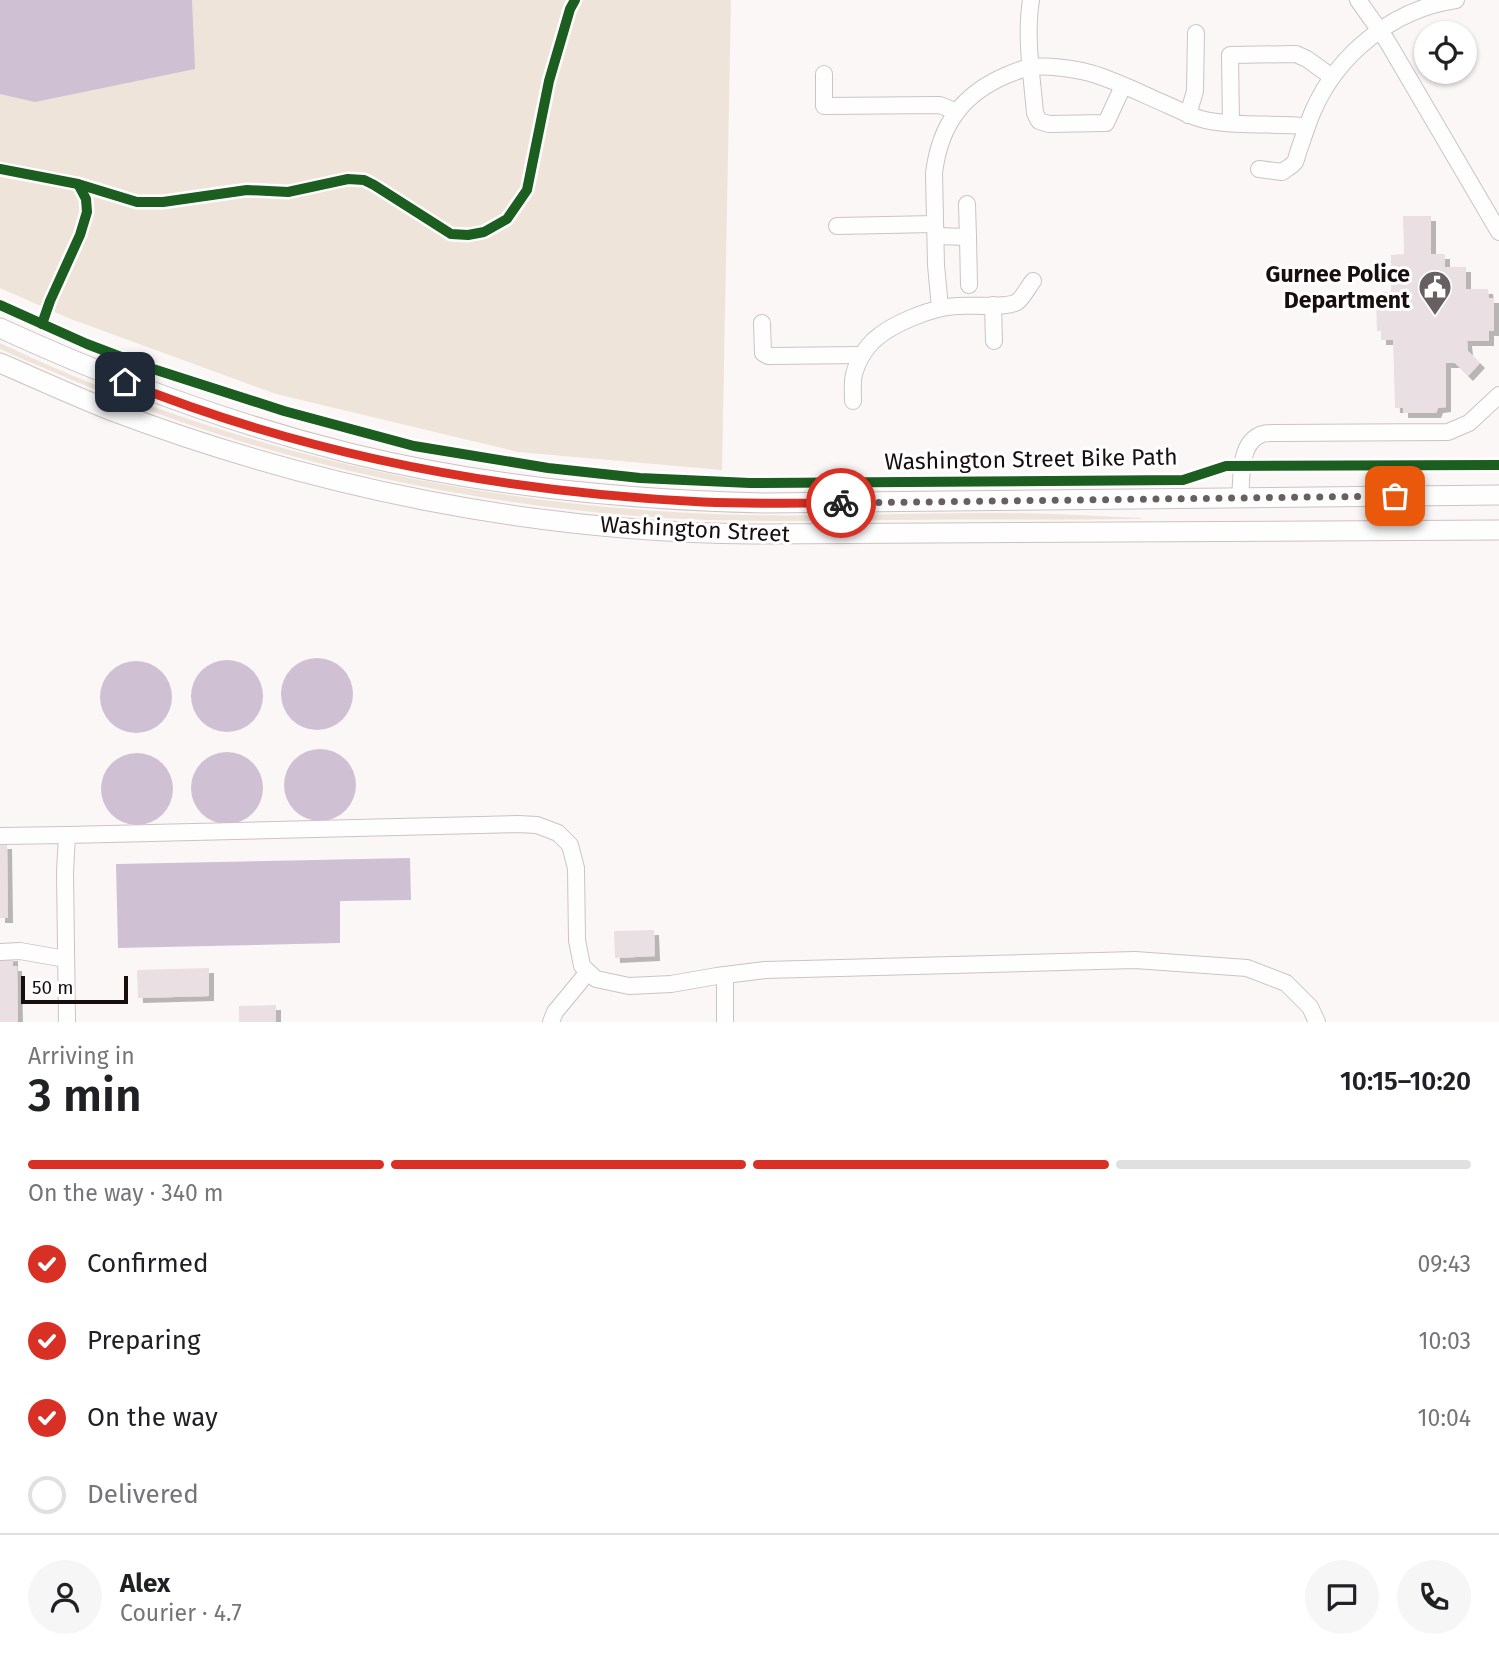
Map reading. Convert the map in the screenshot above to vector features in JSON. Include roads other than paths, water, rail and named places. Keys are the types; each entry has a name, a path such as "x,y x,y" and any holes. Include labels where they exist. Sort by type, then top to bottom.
{"main road":[{"name":"Washington Street","path":"0,328 148,391 259,428 352,453 533,486 634,497 753,503 1499,495"},
{"name":"Washington Street","path":"0,363 112,411 275,464 341,482 431,501 580,523 696,533 752,534 1499,530"}],"street":[{"path":"1031,0 1031,67 1035,113 1039,121 1049,124 1106,122 1124,86"},
{"path":"1358,0 1380,30 1499,232"},
{"path":"1259,169 1282,172 1295,162 1306,126 1318,100 1332,77 1356,50 1380,30 1417,9 1456,0"},
{"path":"1188,114 1195,91 1196,33"},
{"path":"1231,123 1230,55 1297,54 1332,77"},
{"path":"940,308 935,230 936,159 945,130 957,112 964,102 988,83 1031,67 1057,68 1090,73 1204,120 1306,126"},
{"path":"824,74 824,106 940,105 957,112"},
{"path":"967,204 969,285"},
{"path":"837,226 935,230 968,237"},
{"path":"853,401 853,376 862,355 873,341 888,330 940,308 1008,305 1017,302 1033,281"},
{"path":"993,305 994,341"},
{"path":"762,323 763,353 768,356 862,355"},
{"path":"1240,498 1244,452 1259,434 1448,432 1469,423 1499,395"},
{"path":"0,836 537,825 558,833 570,845 576,868 576,940 582,966 596,979 628,986 671,984 765,970 1135,960 1182,962 1247,968 1286,983 1310,1007 1317,1022"},
{"path":"67,835 67,1022"},
{"path":"0,952 20,951 66,959"},
{"path":"551,1022 555,1012 588,972"},
{"path":"725,975 725,1022"}],"place":[{"name":"Gurnee Police Department","path":"1435,317"}]}
